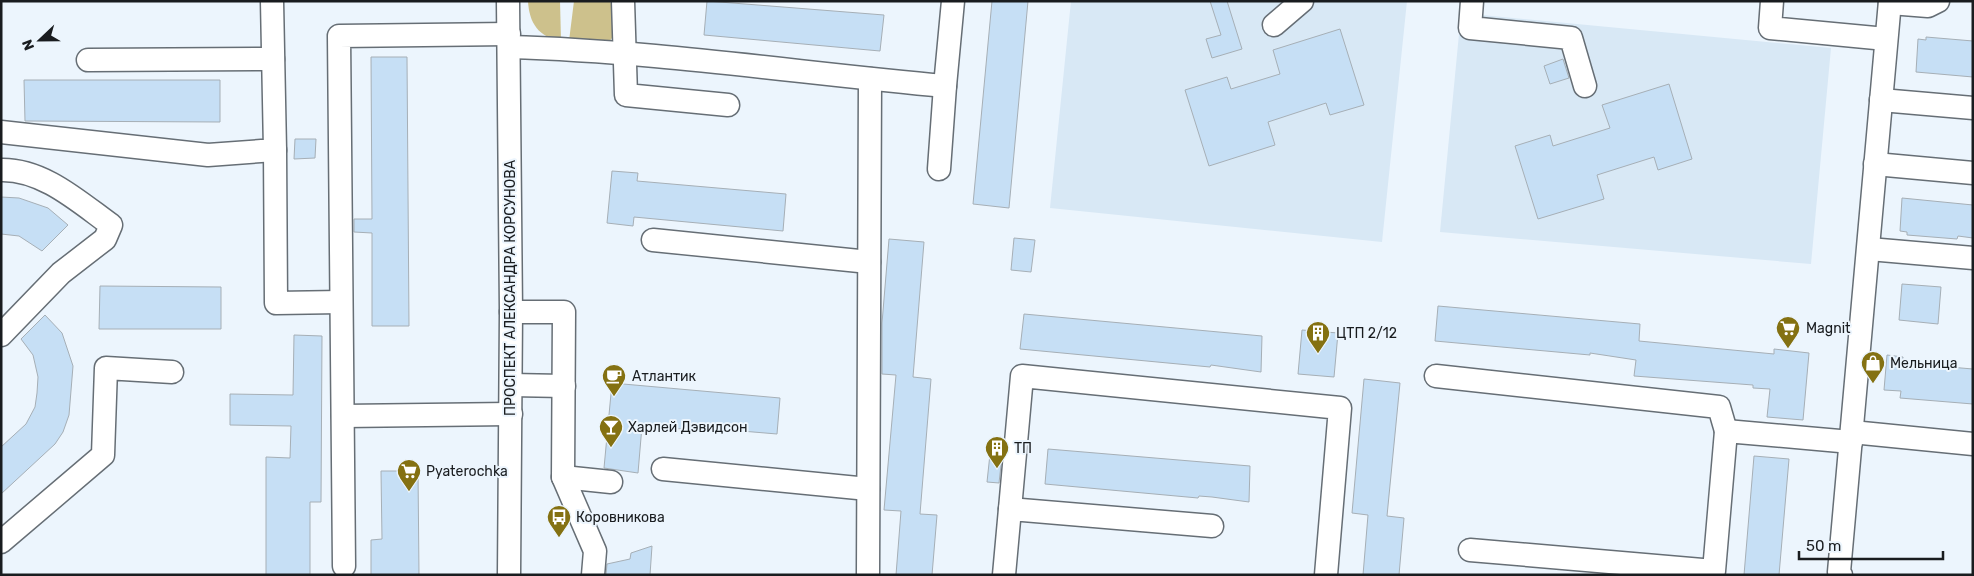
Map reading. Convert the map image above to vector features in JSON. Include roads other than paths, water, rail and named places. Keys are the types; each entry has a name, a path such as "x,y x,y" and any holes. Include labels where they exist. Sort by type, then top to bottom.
{"street":[{"path":"272,1 276,302 341,302"},
{"name":"ПРОСПЕКТ АЛЕКСАНДРА КОРСУНОВА","path":"508,1 511,312 509,575"},
{"path":"623,1 626,96 728,105"},
{"path":"939,169 953,1"},
{"path":"1274,25 1302,1"},
{"path":"1472,1 1470,28 1570,38 1585,86"},
{"path":"1772,1 1770,28 1886,39"},
{"path":"1841,575 1839,572 1890,2 1928,6 1938,1"},
{"path":"344,566 338,36 509,40 564,48 946,86"},
{"path":"88,60 273,59"},
{"path":"868,575 870,79"},
{"path":"1881,100 1973,108"},
{"path":"1,132 208,154 275,150"},
{"path":"1876,164 1973,173"},
{"path":"1,170 13,170 61,188 110,225 105,239 61,273 1,336"},
{"path":"653,240 869,262"},
{"path":"1868,249 1973,258"},
{"path":"511,312 564,312 563,477 595,551 593,575"},
{"path":"1,542 103,455 106,368 172,372"},
{"path":"1004,575 1022,376 1340,408 1326,575"},
{"path":"1436,376 1719,407 1726,431 1714,571 1470,550"},
{"path":"511,385 564,386"},
{"path":"343,416 511,414"},
{"path":"1726,431 1973,444"},
{"path":"663,469 868,490"},
{"path":"563,477 611,482"},
{"path":"1010,508 1212,526"}],"place":[{"name":"Magnit","path":"1788,349"},
{"name":"ЦТП 2/12","path":"1318,354"},
{"name":"Мельница","path":"1873,384"},
{"name":"Атлантик","path":"614,397"},
{"name":"Харлей Дэвидсон","path":"611,448"},
{"name":"ТП","path":"997,469"},
{"name":"Pyaterochka","path":"409,492"},
{"name":"Коровникова","path":"559,538"}]}
